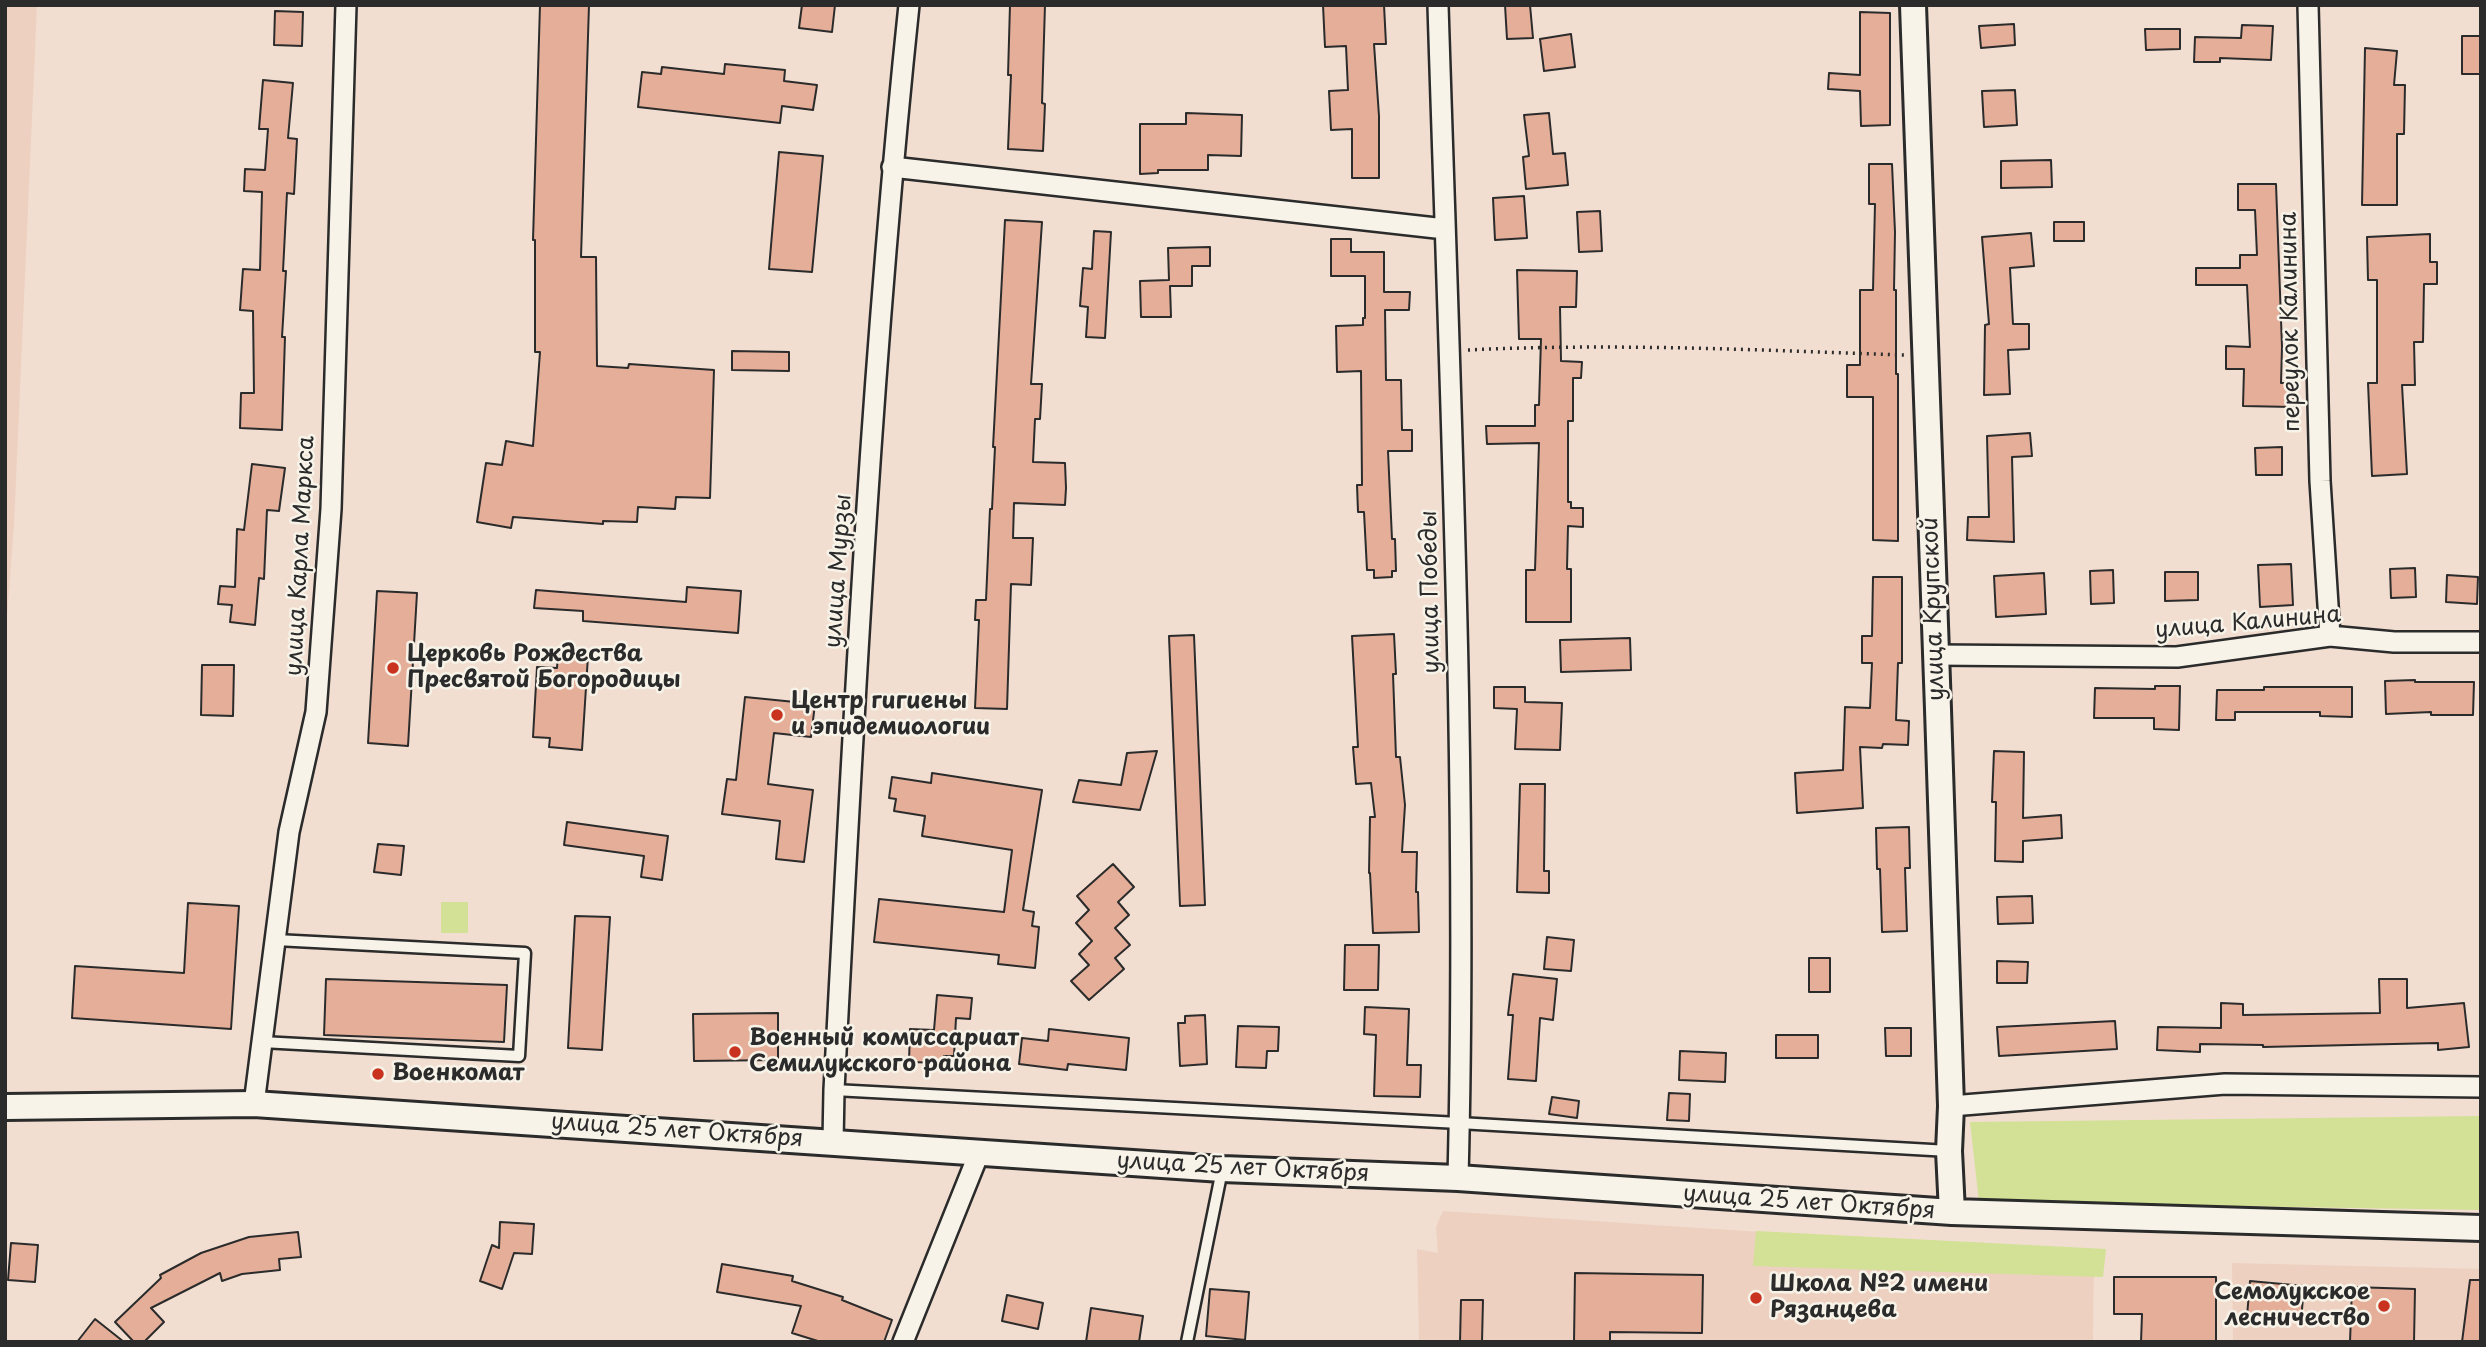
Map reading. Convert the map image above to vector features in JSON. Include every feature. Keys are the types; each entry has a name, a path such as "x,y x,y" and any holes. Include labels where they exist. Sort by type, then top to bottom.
{"street":[{"name":"улица Карла Маркса","path":"254,1104 289,832 316,712 331,509 346,5"},
{"name":"улица Мурзы","path":"833,1142 852,737 892,167 909,5"},
{"name":"улица Победы","path":"1438,5 1450,351 1460,826 1458,1178"},
{"name":"улица Крупской","path":"1913,5 1928,355 1952,1212"},
{"name":"переулок Калинина","path":"2308,5 2320,481 2330,636"},
{"path":"892,167 1445,229"},
{"name":"улица Калинина","path":"1935,655 2177,656 2330,636 2394,642 2481,642"},
{"path":"1951,1106 2225,1084 2481,1087"},
{"name":"улица 25 лет Октября","path":"5,1107 254,1104 1222,1169 1458,1178 1952,1212 2481,1228"},
{"path":"903,1342 979,1153"}],"lane":[{"path":"262,1042 519,1056 525,953 276,940"},
{"path":"834,1090 1459,1122 1949,1151"},
{"path":"1187,1342 1222,1169"}],"path":[{"path":"1450,351 1556,346 1730,348 1928,355"}],"shaded area":[{"path":"5,5 37,5 14,525 5,644"},
{"name":"Школа №2 имени Рязанцева","path":"1443,1211 2094,1254 2093,1342 1419,1342 1417,1249 1438,1253 1436,1227"},
{"path":"2232,1263 2481,1269 2481,1342 2233,1342"}],"green space":[{"path":"441,902 468,902 468,933 441,933"},
{"path":"2481,1116 2481,1210 1979,1202 1970,1122"},
{"path":"1756,1231 2106,1249 2103,1277 1753,1266"}],"building":[{"path":"540,5 589,5 581,257 596,257 597,366 628,368 629,364 714,370 710,498 676,497 675,509 638,507 637,522 603,521 603,524 513,517 511,528 477,522 486,463 502,465 506,441 533,446 540,352 535,352 533,240"},
{"path":"802,5 835,5 832,32 799,28"},
{"path":"1010,5 1045,5 1043,151 1008,149"},
{"path":"1323,5 1384,5 1386,44 1374,44 1379,116 1379,178 1352,178 1352,129 1331,130 1329,91 1348,90 1346,46 1325,47"},
{"path":"1505,5 1530,5 1533,38 1507,39"},
{"path":"275,11 303,12 302,46 274,45"},
{"path":"1860,12 1890,13 1890,125 1861,126 1860,91 1828,89 1829,73 1860,75"},
{"path":"2014,24 2015,45 1981,48 1979,26"},
{"path":"2242,25 2273,26 2271,60 2220,58 2220,62 2194,62 2195,37 2241,38"},
{"path":"2145,29 2180,29 2180,49 2146,50"},
{"path":"1571,34 1575,67 1544,71 1540,39"},
{"path":"2462,36 2481,36 2481,74 2462,74"},
{"path":"2365,48 2397,51 2394,85 2405,85 2404,134 2397,134 2397,205 2362,205"},
{"path":"725,64 785,70 784,81 817,85 813,110 782,106 780,123 638,107 642,72 661,74 662,67 724,74"},
{"path":"263,80 293,83 288,138 297,139 294,194 287,193 283,271 286,271 282,337 285,337 282,430 240,428 241,393 254,393 253,311 240,310 243,269 260,270 262,192 244,191 245,169 265,170 268,129 259,129"},
{"path":"2015,90 2017,125 1984,127 1982,91"},
{"path":"1186,113 1242,115 1241,156 1208,155 1208,170 1158,170 1158,173 1140,174 1140,124 1186,124"},
{"path":"1549,113 1553,154 1565,153 1568,185 1526,189 1523,157 1529,156 1524,115"},
{"path":"779,152 823,156 812,272 769,269"},
{"path":"2051,160 2052,187 2001,188 2001,161"},
{"path":"1869,164 1892,164 1898,374 1898,541 1873,540 1873,397 1847,397 1847,365 1860,365 1860,290 1873,290 1875,204 1869,204"},
{"path":"2238,184 2276,184 2281,383 2294,383 2293,407 2243,406 2244,369 2226,369 2226,346 2250,347 2247,285 2196,285 2196,268 2240,268 2240,255 2257,255 2255,210 2238,210"},
{"path":"1524,196 1527,238 1495,240 1493,198"},
{"path":"1600,211 1602,251 1579,252 1577,212"},
{"path":"1005,220 1042,222 1031,384 1042,384 1040,419 1035,419 1033,462 1065,463 1066,488 1065,505 1014,503 1013,538 1033,538 1031,585 1011,584 1007,709 975,708 979,620 975,620 976,600 986,600"},
{"path":"2054,222 2084,222 2084,241 2054,241"},
{"path":"1094,231 1111,232 1105,338 1086,337 1088,307 1080,306 1083,268 1092,269"},
{"path":"2031,233 2034,266 2010,268 2013,324 2029,324 2029,349 2008,350 2010,394 1984,395 1985,325 1989,324 1982,237"},
{"path":"2430,234 2430,262 2437,262 2437,284 2424,284 2423,342 2414,342 2415,385 2402,385 2407,474 2372,476 2368,383 2377,383 2377,280 2368,280 2367,237"},
{"path":"1331,239 1351,239 1351,252 1384,252 1384,292 1410,292 1409,310 1385,310 1386,380 1401,380 1402,430 1412,430 1412,451 1388,451 1392,539 1395,539 1396,571 1392,571 1392,577 1374,578 1374,570 1367,570 1364,512 1358,512 1357,485 1362,485 1361,371 1337,372 1336,326 1363,325 1365,276 1331,276"},
{"path":"1210,247 1210,266 1192,266 1192,286 1170,286 1171,317 1141,317 1140,281 1169,280 1168,248"},
{"path":"1517,270 1577,271 1576,307 1560,307 1561,361 1582,362 1581,378 1573,378 1573,421 1568,421 1568,502 1571,502 1571,508 1583,508 1583,527 1568,526 1567,569 1571,569 1571,622 1526,622 1526,570 1535,570 1539,443 1487,444 1486,426 1535,426 1535,405 1539,405 1541,339 1519,339"},
{"path":"732,351 789,352 789,371 732,370"},
{"path":"2030,433 2032,456 2012,457 2014,542 1967,540 1968,517 1989,517 1987,436"},
{"path":"2282,447 2282,475 2256,475 2255,448"},
{"path":"252,464 285,468 279,511 267,510 264,579 259,578 255,625 230,622 232,605 218,604 220,586 235,587 237,529 244,530"},
{"path":"2291,564 2293,605 2260,607 2258,565"},
{"path":"2415,568 2416,597 2391,598 2390,569"},
{"path":"2113,570 2114,603 2091,604 2090,571"},
{"path":"2165,572 2198,572 2198,600 2165,601"},
{"path":"2044,573 2046,614 1996,617 1994,576"},
{"path":"2447,575 2478,577 2477,604 2446,602"},
{"path":"1873,577 1902,577 1902,663 1898,663 1896,720 1909,721 1908,745 1860,747 1863,808 1797,813 1795,773 1843,770 1845,707 1870,708 1872,663 1862,663 1862,636 1872,636"},
{"path":"687,587 741,591 738,633 583,621 583,611 534,608 536,590 686,602"},
{"name":"Церковь Рождества Пресвятой Богородицы","path":"377,591 417,593 408,746 368,743"},
{"path":"1394,634 1396,757 1400,757 1405,805 1402,852 1417,852 1419,932 1373,933 1369,873 1370,817 1375,817 1371,783 1356,784 1353,747 1358,747 1352,636"},
{"path":"1194,635 1205,905 1180,906 1169,636"},
{"path":"1630,638 1631,670 1561,672 1560,640"},
{"path":"558,654 588,656 582,750 549,747 550,738 533,737 537,667 557,668"},
{"path":"202,665 234,665 233,716 201,715"},
{"path":"2385,681 2474,682 2473,715 2431,715 2431,712 2386,714"},
{"path":"2155,686 2180,686 2179,730 2154,729 2154,718 2094,718 2095,688 2155,689"},
{"path":"1494,687 1525,687 1525,702 1562,703 1560,750 1515,749 1517,709 1494,708"},
{"path":"2264,687 2352,687 2352,717 2320,716 2320,712 2235,712 2235,720 2216,720 2217,690 2264,690"},
{"path":"745,697 815,704 811,737 774,733 768,784 813,790 804,862 776,859 780,821 722,814 727,779 736,780"},
{"path":"1157,751 1140,810 1073,802 1079,780 1121,785 1127,753"},
{"path":"1994,751 2024,752 2023,818 2061,815 2062,838 2023,841 2023,862 1995,861 1996,802 1992,802"},
{"path":"932,773 1042,790 1023,910 1034,912 1032,926 1039,927 1035,968 998,964 999,955 874,942 879,899 1004,912 1012,850 922,836 925,816 894,811 896,799 889,798 892,777 931,783"},
{"path":"1520,784 1545,784 1544,871 1549,871 1549,893 1517,892"},
{"path":"567,822 668,836 662,880 641,877 644,856 564,845"},
{"path":"1909,827 1910,868 1905,868 1907,931 1882,932 1876,828"},
{"path":"378,844 404,846 401,875 374,872"},
{"path":"1113,864 1134,887 1118,902 1129,915 1115,928 1130,945 1115,958 1124,969 1089,1000 1071,981 1089,965 1079,954 1092,941 1076,923 1089,910 1077,896"},
{"path":"2032,896 2033,923 1998,924 1997,897"},
{"path":"188,903 239,906 231,1029 72,1018 75,966 184,973"},
{"path":"575,916 610,917 602,1050 568,1048"},
{"path":"1547,937 1574,940 1571,971 1544,969"},
{"path":"1345,945 1379,945 1378,990 1344,990"},
{"path":"1809,958 1830,958 1830,992 1809,992"},
{"path":"1997,961 2028,962 2027,983 1997,983"},
{"path":"1513,974 1557,979 1553,1020 1540,1018 1536,1081 1508,1079 1513,1015 1508,1015"},
{"path":"326,979 507,985 504,1042 324,1035"},
{"path":"2379,979 2407,979 2407,1008 2464,1003 2469,1047 2438,1050 2438,1043 2263,1047 2200,1044 2200,1052 2157,1050 2158,1027 2221,1028 2221,1003 2243,1004 2243,1015 2380,1013"},
{"path":"937,995 972,998 970,1019 956,1018 954,1056 944,1056 944,1063 909,1062 910,1029 934,1030"},
{"path":"1365,1007 1409,1009 1407,1065 1421,1065 1420,1097 1374,1096 1376,1035 1364,1034"},
{"path":"778,1013 778,1060 694,1061 693,1014"},
{"path":"1205,1015 1207,1064 1180,1066 1178,1023 1185,1023 1185,1016"},
{"path":"2115,1021 2117,1049 1999,1056 1997,1027"},
{"path":"1238,1026 1279,1027 1278,1051 1267,1051 1266,1068 1236,1067"},
{"path":"1885,1028 1911,1028 1911,1056 1886,1056"},
{"path":"1049,1029 1129,1038 1126,1070 1068,1064 1067,1070 1019,1064 1022,1038 1048,1041"},
{"path":"1776,1035 1818,1035 1818,1058 1776,1058"},
{"path":"1680,1051 1726,1053 1725,1082 1679,1080"},
{"path":"1669,1093 1690,1094 1689,1121 1667,1120"},
{"path":"1552,1097 1579,1101 1577,1118 1549,1114"},
{"path":"500,1222 534,1224 532,1254 514,1253 502,1289 480,1281 492,1245 499,1248"},
{"path":"298,1232 301,1257 279,1259 280,1270 242,1274 222,1281 220,1273 151,1308 164,1322 144,1342 134,1342 115,1322 161,1278 160,1275 201,1253 249,1237"},
{"path":"11,1243 38,1245 35,1282 8,1280"},
{"path":"722,1264 793,1276 792,1281 843,1297 842,1300 892,1320 884,1342 821,1342 792,1333 801,1306 717,1292"},
{"path":"1575,1273 1703,1275 1702,1333 1610,1332 1610,1342 1574,1342"},
{"path":"2114,1277 2216,1277 2216,1342 2141,1342 2142,1314 2114,1314"},
{"path":"2470,1280 2481,1280 2481,1342 2462,1342"},
{"path":"2250,1281 2304,1286 2301,1321 2247,1316"},
{"path":"2352,1287 2415,1289 2414,1342 2350,1342"},
{"path":"1210,1289 1249,1292 1245,1340 1206,1336"},
{"path":"1007,1295 1043,1303 1038,1329 1002,1321"},
{"path":"1461,1300 1483,1300 1482,1342 1460,1342"},
{"path":"1091,1308 1143,1316 1139,1342 1086,1342"},
{"path":"95,1319 124,1342 77,1342"}],"place":[{"name":"Церковь Рождества Пресвятой Богородицы","path":"393,668"},
{"name":"Центр гигиены и эпидемиологии","path":"777,715"},
{"name":"Военный комиссариат Семилукского района","path":"735,1052"},
{"name":"Военкомат","path":"378,1074"},
{"name":"Школа №2 имени Рязанцева","path":"1756,1298"},
{"name":"Семолукское лесничество","path":"2384,1306"}]}
